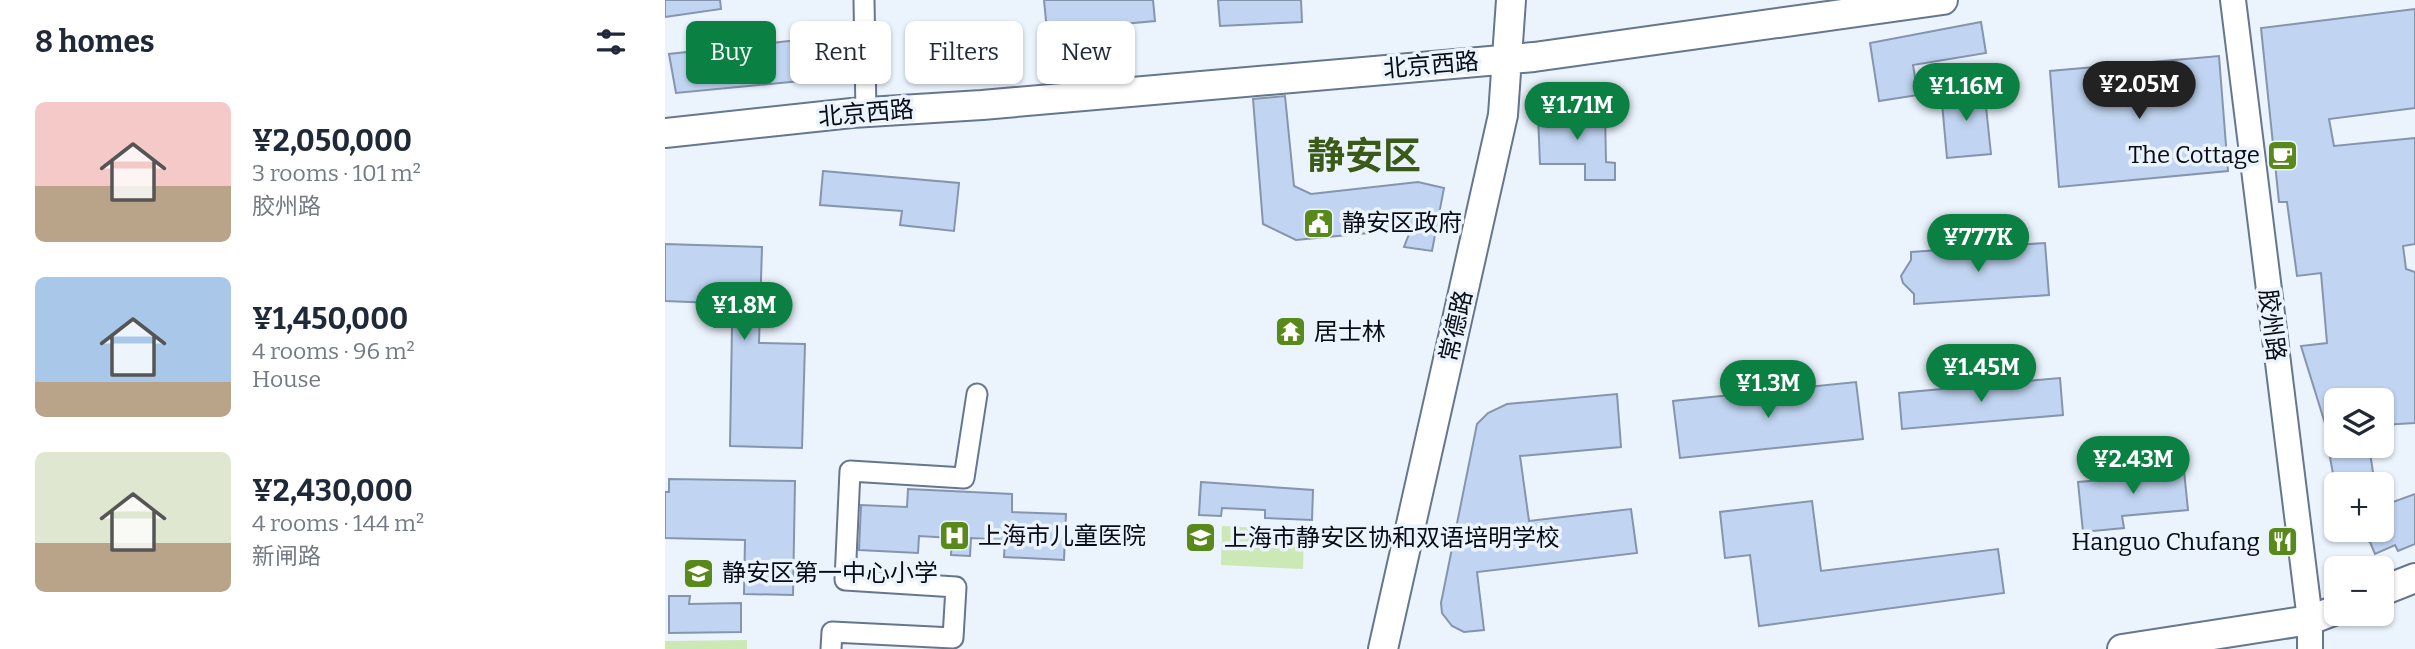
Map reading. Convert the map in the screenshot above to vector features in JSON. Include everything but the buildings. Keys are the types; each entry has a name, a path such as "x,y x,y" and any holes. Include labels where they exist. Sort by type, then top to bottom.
{"main road":[{"name":"常德路","path":"1383,649 1503,115 1511,0"},
{"name":"北京西路","path":"665,134 866,112 982,105 1584,52 1943,0"},
{"path":"2394,586 2415,578"},
{"path":"2122,649 2310,620 2324,615"}],"street":[{"path":"864,0 866,112"},
{"name":"胶州路","path":"2233,0 2310,620 2309,649"},
{"path":"831,649 832,632 953,638 956,587 845,580 850,471 964,478 977,394"}],"green space":[{"path":"1222,526 1304,530 1303,569 1221,565"},
{"path":"747,640 747,649 665,649 665,641"}],"place":[{"name":"The Cottage","path":"2283,155"},
{"name":"静安区政府","path":"1319,223"},
{"name":"居士林","path":"1291,332"},
{"name":"上海市儿童医院","path":"955,536"},
{"name":"上海市静安区协和双语培明学校","path":"1201,538"},
{"name":"Hanguo Chufang","path":"2283,542"},
{"name":"静安区第一中心小学","path":"699,573"}],"district":[{"name":"静安区","path":"1364,156"}]}
